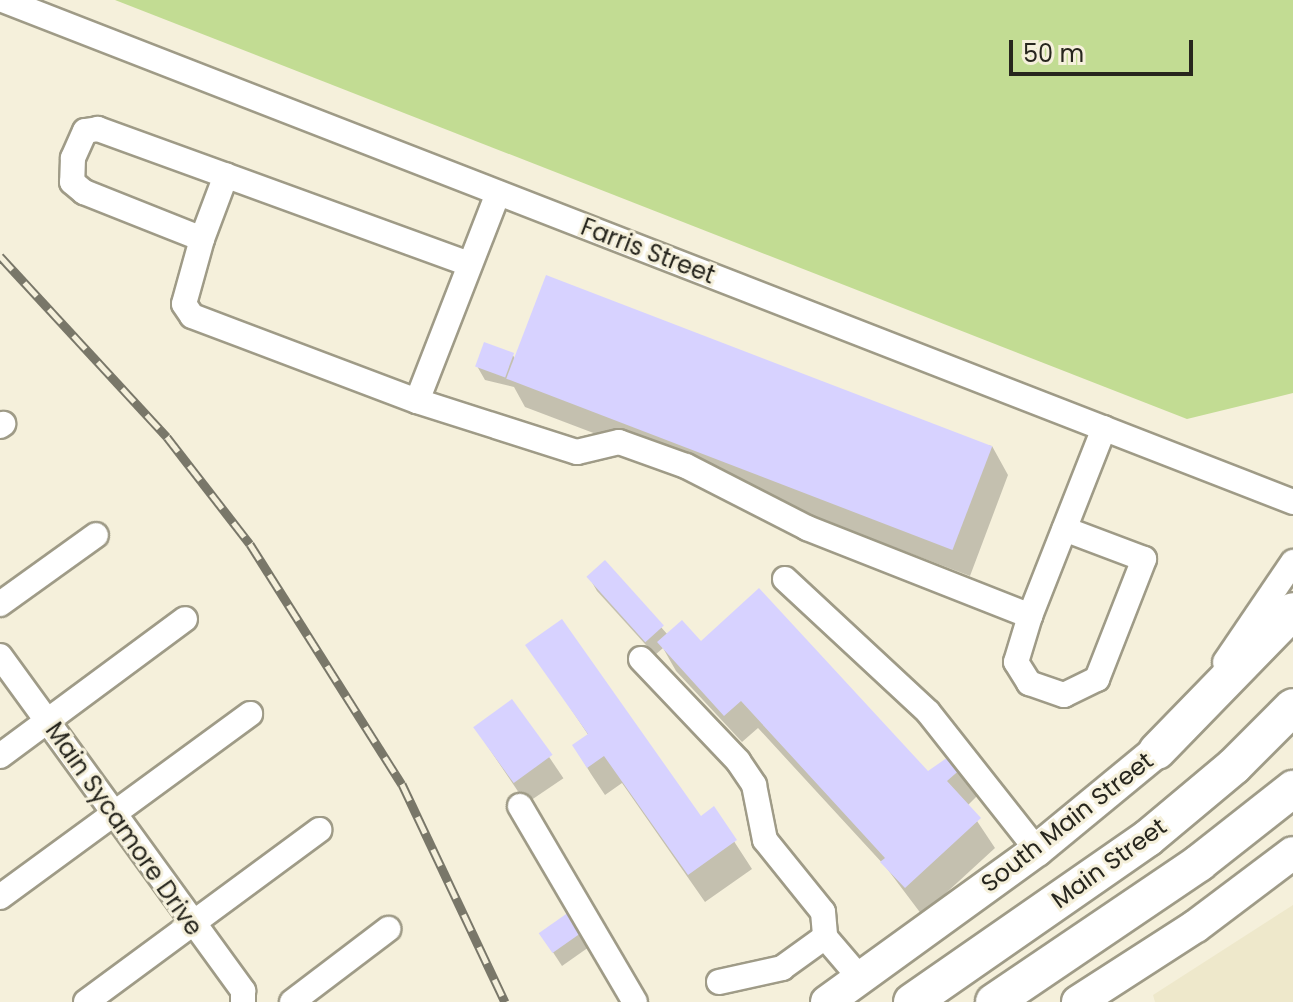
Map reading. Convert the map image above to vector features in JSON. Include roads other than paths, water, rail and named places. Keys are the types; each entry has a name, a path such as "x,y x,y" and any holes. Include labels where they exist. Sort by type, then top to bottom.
{"highway":[{"path":"1157,751 1293,611"},
{"name":"Main Street","path":"912,1002 1148,838 1234,766 1293,707"},
{"name":"Main Street","path":"994,1002 1199,863 1293,789"}],"main road":[{"name":"South Main Street","path":"827,1002 1037,850 1157,751"},
{"path":"1091,999 1293,853"}],"street":[{"name":"Farris Street","path":"3,0 1293,502"},
{"path":"202,239 84,192 72,182 73,158 85,131 98,129 469,264"},
{"path":"226,175 202,239 184,304 192,316 417,401 577,452 619,442 686,466 807,528 1030,616"},
{"path":"417,401 498,193"},
{"path":"1064,529 1144,559 1097,679 1064,695 1029,683 1016,662 1030,616 1064,529 1104,428"},
{"path":"0,604 96,535"},
{"name":"South Main Street","path":"1157,751 1293,562"},
{"path":"785,579 928,712 1037,850"},
{"path":"0,756 185,619"},
{"name":"Main Sycamore Drive","path":"0,656 192,925 243,991 243,1002"},
{"path":"641,659 754,785 765,840 823,912 825,937 860,978"},
{"path":"0,897 250,714"},
{"path":"520,806 635,1002"},
{"path":"86,1002 319,830"},
{"path":"292,1002 388,929"},
{"path":"719,982 782,968 825,937"}],"railway":[{"path":"0,256 167,437 250,544 402,784 505,1002"}]}
